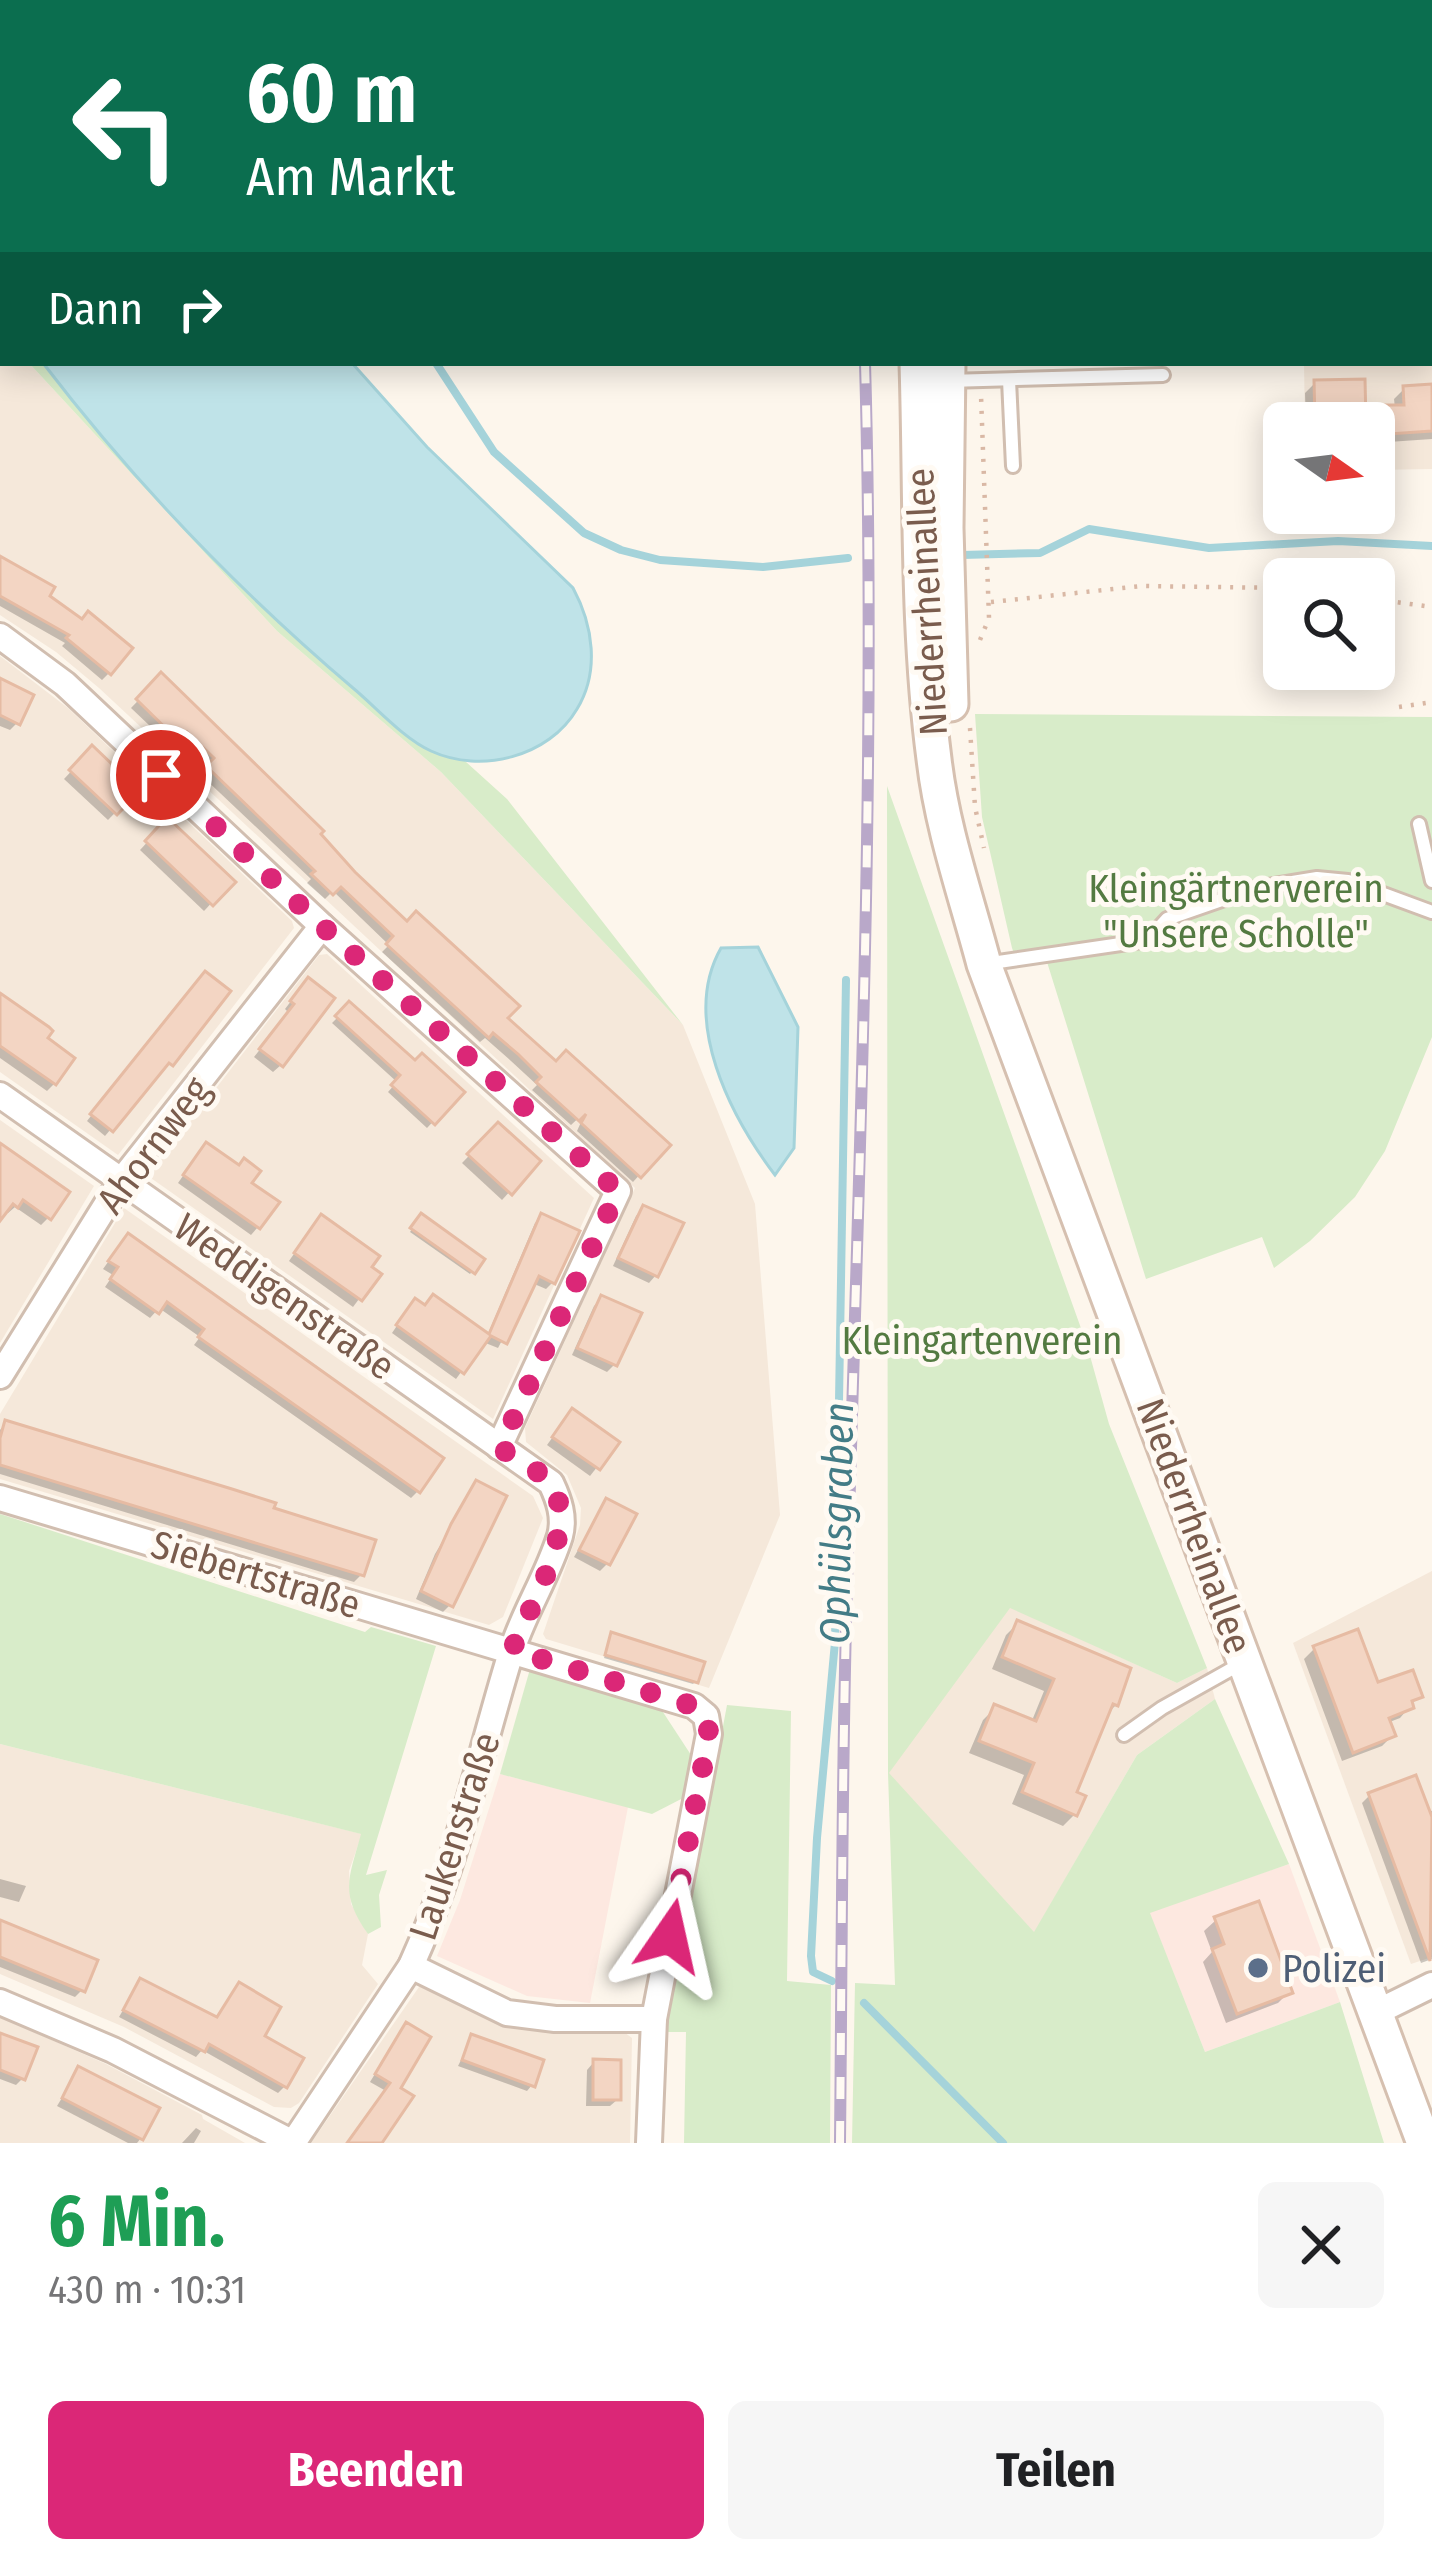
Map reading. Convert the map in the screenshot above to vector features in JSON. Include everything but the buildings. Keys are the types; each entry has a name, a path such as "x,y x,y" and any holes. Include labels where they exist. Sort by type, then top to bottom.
{"main road":[{"name":"Niederrheinallee","path":"932,372 946,528 952,723 969,908 984,964 1424,2143"}],"street":[{"path":"0,636 65,684 322,926 618,1191 500,1448"},
{"name":"Ahornweg","path":"0,1376 121,1180 322,926"},
{"name":"Weddigenstraße","path":"0,1095 551,1483 561,1504"},
{"name":"Siebertstraße","path":"0,1498 694,1706 706,1716 709,1734 654,2019"},
{"name":"Laukenstraße","path":"293,2143 411,1966 422,1942 512,1650 562,1532 561,1504"},
{"path":"411,1966 507,2013 555,2019 654,2019 649,2143"},
{"path":"1375,2013 1432,1985"},
{"path":"0,2002 113,2050 293,2143"}],"lane":[{"path":"932,372 981,380 1163,375"},
{"path":"1009,380 1013,466"},
{"path":"1419,824 1432,881"},
{"path":"984,964 1148,940 1168,919 1256,888 1317,878 1348,881 1432,912"},
{"path":"1124,1736 1162,1708 1245,1661"}],"path":[{"path":"981,380 988,585"},
{"path":"988,602 1142,586 1263,588"},
{"path":"1395,602 1432,607"},
{"path":"1400,707 1432,702"}],"shaded area":[{"path":"0,366 32,366 277,631 441,772 683,1025 755,1204 780,1515 709,1688 546,1639 543,1634 580,1525 581,1508 567,1475 526,1442 525,1428 635,1188 99,688 0,615"},
{"path":"1304,366 1432,366 1432,469 1395,470 1395,402 1305,402"},
{"path":"0,656 68,708 292,921 294,928 118,1155 0,1072"},
{"path":"327,954 594,1198 493,1419 148,1176 319,955"},
{"path":"0,1120 94,1186 0,1343"},
{"path":"124,1208 533,1496 543,1518 503,1617 489,1625 0,1479 0,1414"},
{"path":"1432,1571 1432,1957 1411,1964 1293,1643"},
{"path":"1010,1607 1177,1683 1207,1668 1215,1699 1137,1755 1034,1933 888,1773"},
{"path":"0,1744 362,1834 349,1871 351,1904 368,1934 362,1965 378,1984 299,2103 291,2108 274,2107 124,2027 0,1974"},
{"path":"500,1774 628,1807 590,2003 527,1996 437,1956"},
{"path":"1289,1864 1340,2002 1205,2052 1149,1912"},
{"path":"425,1985 491,2019 521,2028 624,2032 632,2038 630,2143 311,2143 419,1987"},
{"path":"0,2017 106,2064 245,2143 0,2143"}],"green space":[{"path":"32,366 70,366 289,602 507,799 683,1025 441,772 277,631"},
{"name":"Kleingärtnerverein \"Unsere Scholle\"","path":"975,714 1432,717 1432,1037 1385,1151 1355,1197 1274,1268 1262,1237 1146,1279 1047,962 1019,967 1012,948 982,817"},
{"name":"Kleingartenverein","path":"887,786 1087,1345 1109,1424 1207,1668 1177,1683 1010,1608 889,1773 1034,1932 1137,1755 1215,1699 1289,1864 1150,1913 1205,2052 1340,2002 1384,2143 852,2143 855,1983 895,1985 888,1773"},
{"path":"0,1514 365,1632 371,1627 436,1646 366,1875 387,1870 379,1895 381,1927 368,1934 350,1896 350,1874 361,1834 0,1744"},
{"path":"530,1669 659,1706 693,1758 687,1796 652,1814 500,1774"},
{"path":"727,1705 791,1711 787,1981 831,1985 830,2143 684,2143 686,2032 666,2032"}],"water":[{"path":"45,366 355,366 427,447 573,588 591,648 589,679 577,709 549,739 512,757 471,761 431,751 400,731 229,574 114,450"},
{"path":"758,947 798,1027 794,1148 775,1175 728,1097 708,1036 710,976 721,948"}],"waterway":[{"name":"Ophülsgraben","path":"438,366 494,452 584,533 621,550 660,560 763,567 848,558"},
{"path":"962,555 1040,553 1089,529 1209,548 1338,541 1432,546"},
{"name":"Ophülsgraben","path":"832,1981 813,1972 811,1956 835,1642 846,980"},
{"name":"Ophülsgraben","path":"864,2003 1003,2143"}],"railway":[{"path":"840,2143 845,1673 868,795 865,366"}],"place":[{"name":"Polizei","path":"1258,1968"}],"route":[{"path":"161,775 618,1191 500,1448 551,1483 561,1504 562,1532 512,1650 694,1706 706,1716 709,1734 670,1936"}]}
